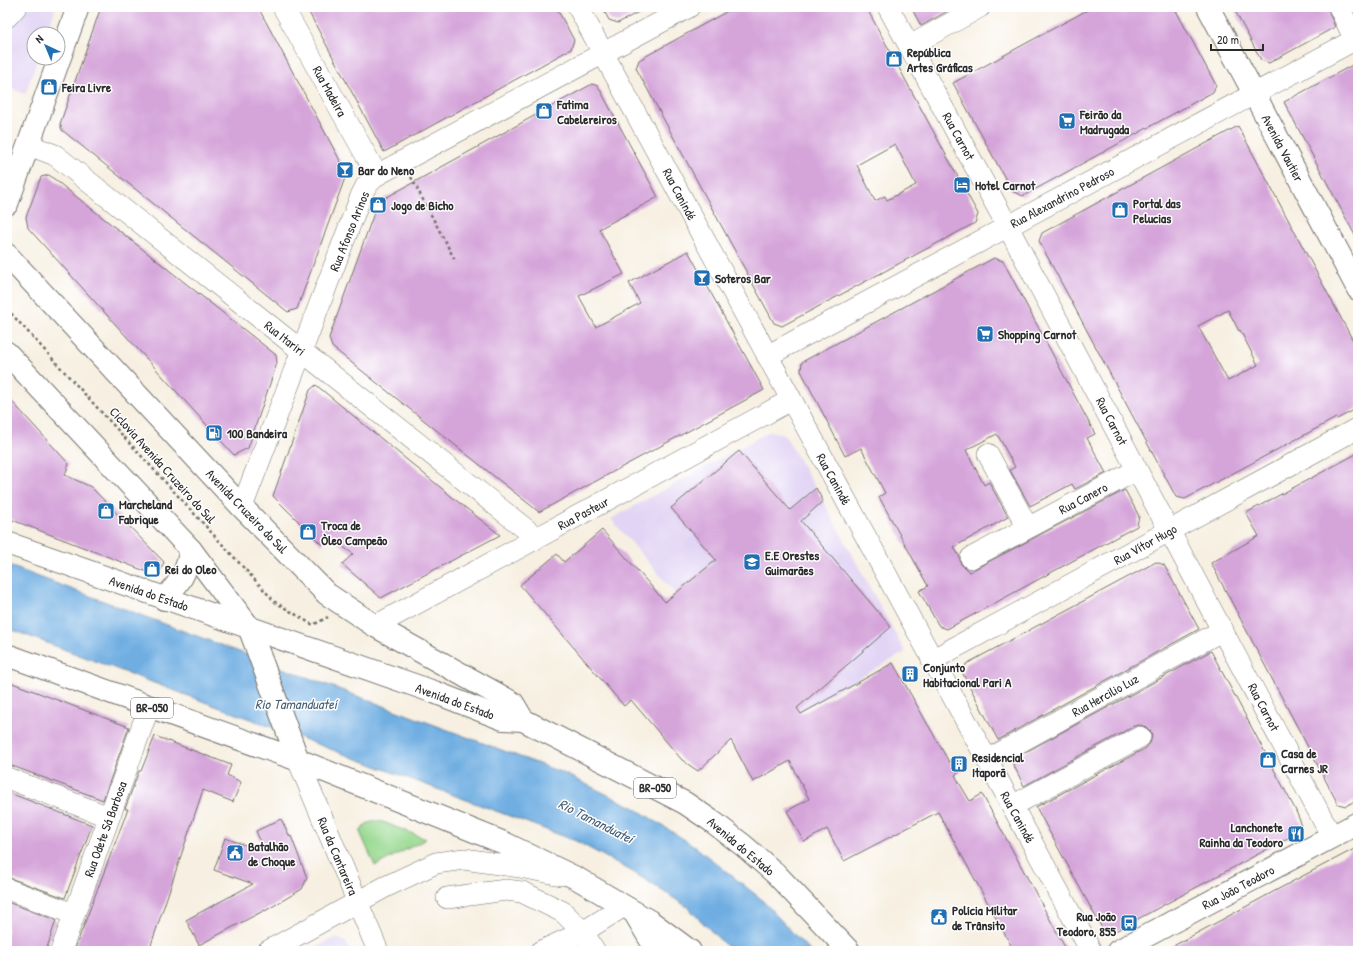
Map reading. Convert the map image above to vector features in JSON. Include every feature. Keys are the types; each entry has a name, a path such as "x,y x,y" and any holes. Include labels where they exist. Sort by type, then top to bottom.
{"main road":[{"path":"7,204 78,7"},
{"name":"Avenida Vautier","path":"1208,7 1358,289"},
{"name":"Avenida Cruzeiro do Sul","path":"7,255 242,507 328,594 375,626 513,703 523,720"},
{"path":"7,353 191,550 249,627 298,760"},
{"name":"Avenida do Estado","path":"7,543 164,599 249,627 503,719 523,720 685,803 713,822 776,874 849,951"},
{"path":"164,599 181,581 185,574 191,550"},
{"name":"BR-050","path":"7,655 298,760 504,843 578,879 651,922 690,951"},
{"name":"Rua João Teodoro","path":"1118,951 1358,823"},
{"path":"629,909 657,951"}],"street":[{"path":"7,17 16,7"},
{"name":"Rua Madeira","path":"283,7 377,175"},
{"name":"Rua Canindé","path":"578,7 1091,951"},
{"name":"Rua Afonso Arinos","path":"242,507 363,192 377,175 689,7"},
{"name":"Rua Carnot","path":"888,7 1008,227 1332,837"},
{"path":"910,46 980,7"},
{"path":"1339,7 1357,39"},
{"name":"Rua Alexandrino Pedroso","path":"767,356 1357,39"},
{"name":"Rua Itariri","path":"29,145 55,155 537,538"},
{"name":"Rua Pasteur","path":"375,626 791,400"},
{"name":"Rua Vítor Hugo","path":"932,660 1358,428"},
{"path":"988,454 1028,528"},
{"name":"Rua Canero","path":"971,558 1137,470"},
{"name":"Rua Hercilio Luz","path":"987,760 1223,630"},
{"name":"Rua Odete Sá Barbosa","path":"61,951 150,707"},
{"path":"1012,806 1140,737"},
{"name":"Rua da Cantareira","path":"298,760 378,951"},
{"path":"7,778 109,817"},
{"path":"268,951 425,867 448,860 464,859 492,862 578,879"},
{"path":"7,889 74,914"},
{"path":"447,898 506,890 522,892 558,908 584,932 595,951"},
{"path":"541,951 584,932 629,909"}],"path":[{"path":"411,177 456,262"},
{"name":"Ciclovia Avenida Cruzeiro do Sul","path":"7,309 275,602 313,625"}],"shaded area":[{"path":"7,7 56,7 49,26 26,26 26,66 35,66 25,94 7,87 7,67 10,64 7,61"},
{"name":"E.E Orestes Guimarães","path":"770,431 784,434 823,501 905,652 785,720 611,519"},
{"path":"335,937 346,942 350,951 309,951"}],"green space":[{"path":"375,821 383,822 426,839 375,866 360,832 366,824"}],"water":[{"name":"Rio Tamanduateí","path":"7,565 563,773 633,807 693,845 760,898 810,951 731,951 686,906 633,872 576,841 7,628"}],"building":[{"path":"101,7 258,7 344,168 345,178 297,309 288,312 62,130 60,124"},
{"path":"306,7 556,7 574,40 571,49 384,152"},
{"path":"602,7 648,7 618,23 609,20"},
{"path":"735,7 866,7 978,214 975,223 782,326 774,323 636,68 639,60","holes":["895,144 916,185 887,200 885,196 875,201 857,165"]},
{"path":"911,7 955,7 921,26"},
{"name":"Feirão da Madrugada","path":"1093,7 1174,7 1216,85 1213,92 1023,196 1012,191 953,83"},
{"path":"1233,7 1327,7 1335,27 1269,63 1261,60"},
{"path":"1358,62 1358,241 1284,102"},
{"path":"592,84 598,86 658,197 599,229 624,274 579,296 596,327 640,303 629,283 688,251 764,390 539,512 332,347 329,338 378,202"},
{"path":"1238,126 1358,350 1358,408 1337,419 1336,418 1185,499 1176,497 1039,241 1042,233","holes":["1228,310 1239,331 1240,330 1258,365 1228,381 1198,326"]},
{"path":"49,175 276,355 277,363 248,448 234,455 28,228 26,217 41,177"},
{"path":"994,258 1003,261 1095,434 1087,438 1106,473 1075,489 1072,484 1030,506 1010,470 1015,467 997,434 966,450 984,485 989,482 1008,517 954,547 961,564 969,572 1125,490 1139,516 1137,526 947,629 939,626 919,591 928,586 879,497 885,493 861,448 845,456 801,371 802,362"},
{"path":"316,385 500,535 381,598 342,564 353,554 326,534 322,545 273,496 310,390"},
{"path":"7,396 69,464 65,475 91,487 164,562 158,576 7,518"},
{"path":"739,451 790,510 816,488 823,501 801,521 891,627 797,708 801,714 893,663 949,762 960,756 966,768 955,775 961,786 970,801 982,794 1067,951 1014,951 938,812 844,861 827,829 804,842 787,811 809,799 790,761 753,782 731,740 698,771 682,760 631,700 624,706 520,585 557,554 564,562 602,530 665,602 716,560 671,508"},
{"path":"1358,453 1358,799 1346,806 1338,804 1211,563 1259,536 1246,513"},
{"path":"1156,562 1164,565 1199,629 998,740 963,674 966,664"},
{"path":"1211,651 1295,809 1301,823 1299,832 1110,934 1104,932 1036,807 1146,748 1152,737 1151,732 1146,727 1140,725 1134,726 1024,786 1011,760"},
{"path":"7,681 129,727 103,800 7,764"},
{"path":"155,736 231,765 227,775 241,782 233,802 203,790 149,951 74,951 128,809 125,809 139,771 141,771"},
{"path":"7,792 92,825 65,898 7,877"},
{"path":"281,819 290,837 291,836 307,878 302,889 265,911 199,945 186,920 253,884 214,870 225,838 265,852 256,831"},
{"path":"1358,847 1358,951 1164,951 1297,879"},
{"path":"7,902 56,920 46,951 7,951"}],"place":[{"name":"República Artes Gráficas","path":"894,59"},
{"name":"Feira Livre","path":"49,87"},
{"name":"Fatima Cabelereiros","path":"544,111"},
{"name":"Feirão da Madrugada","path":"1067,121"},
{"name":"Bar do Neno","path":"345,170"},
{"name":"Hotel Carnot","path":"962,185"},
{"name":"Jogo de Bicho","path":"378,205"},
{"name":"Portal das Pelucias","path":"1120,210"},
{"name":"Soteros Bar","path":"702,278"},
{"name":"Shopping Carnot","path":"985,334"},
{"name":"100 Bandeira","path":"214,433"},
{"name":"Marcheland Fabrique","path":"106,511"},
{"name":"Troca de Òleo Campeão","path":"308,532"},
{"name":"E.E Orestes Guimarães","path":"752,562"},
{"name":"Rei do Oleo","path":"152,569"},
{"name":"Conjunto Habitacional Pari A","path":"910,674"},
{"name":"Casa de Carnes JR","path":"1268,760"},
{"name":"Residencial Itaporã","path":"959,764"},
{"name":"Lanchonete Rainha da Teodoro","path":"1296,834"},
{"name":"Batalhão de Choque","path":"235,853"},
{"name":"Polícia Militar de Trânsito","path":"939,917"},
{"name":"Rua João Teodoro, 855","path":"1129,923"}]}
